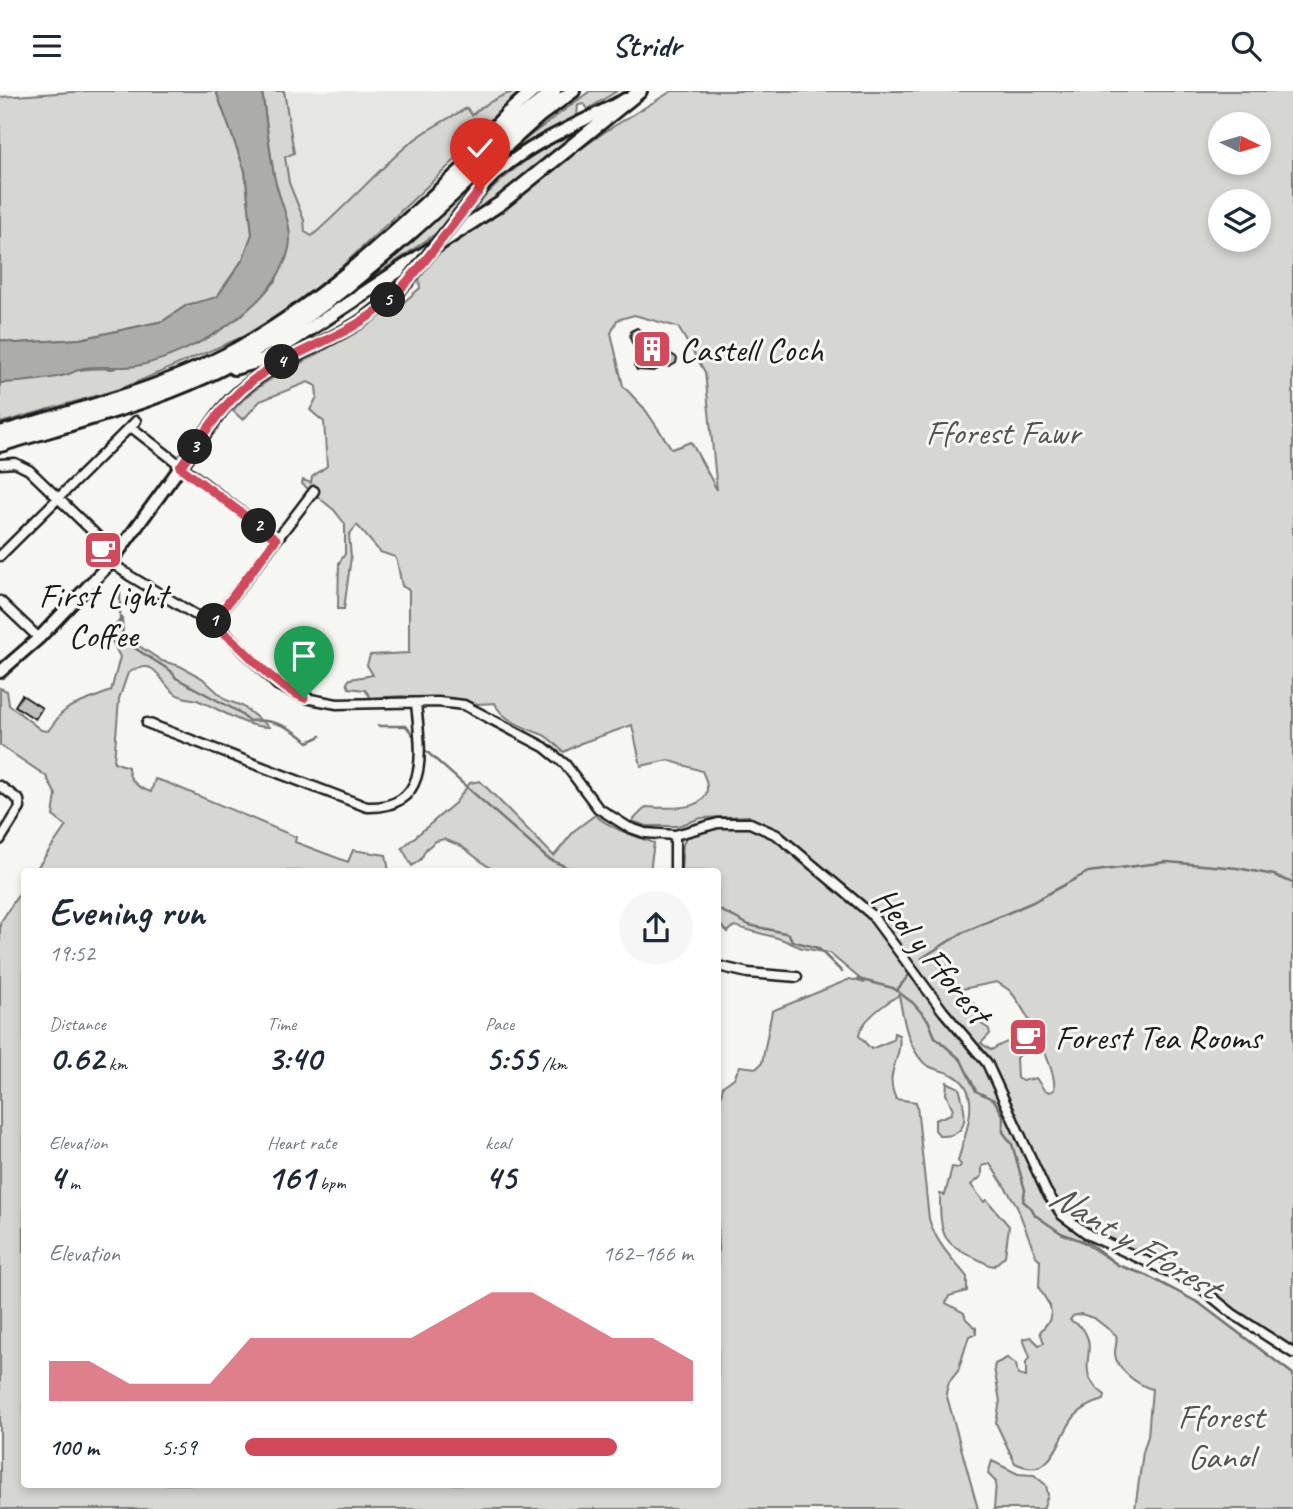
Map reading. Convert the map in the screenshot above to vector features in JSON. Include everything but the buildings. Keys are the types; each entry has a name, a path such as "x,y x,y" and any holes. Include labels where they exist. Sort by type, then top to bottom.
{"highway":[{"path":"449,181 481,140 533,91"},
{"path":"0,433 152,386 247,343 297,311 350,270 554,91"},
{"path":"207,376 290,329 331,299 540,116 573,91"},
{"path":"0,445 262,360 501,203 639,91"}],"main road":[{"path":"0,672 39,638 114,559 240,390 260,374 356,324 383,306 408,281 480,190 512,161 553,135 639,91"}],"street":[{"path":"0,556 134,424 180,467 276,539"},
{"path":"0,464 22,465 60,499 114,559 226,633 277,685 304,698 337,703 453,703 474,708 530,738 556,756 598,808 628,827 645,833 675,835 675,868"},
{"path":"212,624 314,491"},
{"path":"0,601 39,638"},
{"path":"147,723 367,807 377,807 405,796 417,779 421,757 416,703"},
{"path":"0,786 19,800 20,808 0,839"},
{"name":"Heol y Fforest","path":"675,835 718,823 750,823 777,835 871,914 943,1011 987,1063 1018,1125 1046,1191 1062,1215 1089,1235 1196,1284 1233,1314 1293,1353"},
{"path":"721,967 748,973 797,977"}],"shaded area":[{"path":"216,91 262,91 274,175 288,221 290,239 281,269 268,289 229,325 158,360 130,367 84,368 52,378 0,383 0,340 16,343 80,339 163,321 187,305 217,297 243,259 252,234 245,171"},
{"path":"284,91 516,91 472,115 467,108 429,129 404,148 313,236 304,232 304,220 289,183 285,157 288,118"}],"green space":[{"path":"87,91 216,91 245,171 252,234 243,259 216,298 187,305 163,321 80,339 16,343 0,340 0,97"},
{"path":"262,91 284,91 294,153 285,157 289,183 304,220 305,232 312,236 418,137 467,108 472,115 496,99 523,91 496,115 454,161 335,273 261,329 123,388 0,423 0,383 85,369 113,369 239,318 276,281 289,228 274,178"},
{"path":"590,91 617,91 588,109 584,104 578,105 577,116 539,136 502,162 473,188 438,232 358,288 527,138"},
{"name":"Fforest Fawr","path":"672,91 1293,91 1293,1353 1196,1284 1089,1235 1081,1241 1118,1265 1146,1275 1199,1303 1293,1374 1293,1509 1135,1509 1143,1452 1148,1436 1152,1389 1134,1380 1119,1365 1115,1353 1116,1335 1094,1318 1081,1314 1070,1320 1081,1327 1087,1338 1090,1378 1105,1395 1104,1400 1088,1406 1075,1416 1053,1455 1046,1462 1038,1467 1015,1463 996,1423 1000,1401 994,1368 995,1364 1007,1358 1016,1364 1018,1375 1026,1377 1026,1362 1030,1357 1023,1339 1031,1337 1039,1345 1044,1343 1040,1332 1049,1321 1051,1313 1050,1306 1039,1288 1040,1260 1036,1256 1016,1204 990,1164 982,1166 982,1176 971,1185 1009,1226 1005,1256 994,1266 989,1265 954,1246 944,1233 940,1194 945,1195 952,1167 959,1168 961,1165 958,1161 970,1115 968,1092 963,1082 953,1075 926,1065 918,1055 906,1030 899,995 864,1024 859,1036 871,1049 893,1040 894,1033 899,1035 892,1073 893,1089 896,1099 916,1102 929,1219 940,1243 967,1277 967,1291 949,1296 946,1303 964,1313 966,1319 976,1328 976,1334 969,1336 958,1371 949,1382 946,1393 978,1509 0,1509 0,923 21,891 21,1488 721,1488 723,1086 734,1078 740,1066 757,1068 762,1063 772,1011 850,979 865,983 829,953 802,948 734,926 728,932 721,926 721,868 681,868 683,844 689,831 750,822 749,816 701,818 678,826 647,826 632,821 646,807 681,807 701,801 706,794 707,784 702,771 668,760 641,766 632,725 564,752 544,735 508,719 495,703 477,704 402,696 371,698 365,690 349,688 347,683 350,679 373,675 367,665 370,655 409,653 409,590 402,586 397,561 395,557 380,552 357,525 349,535 351,557 344,609 338,609 339,563 345,554 345,524 334,510 302,484 303,480 311,483 312,477 327,466 324,422 310,410 317,397 316,386 308,382 260,401 243,420 233,411 240,402 267,381 332,346 404,302 420,288 419,277 444,246 606,131","holes":["634,315 678,327 705,372 717,490 691,442 672,449 644,408 623,386 611,333 617,320","997,982 1010,991 1046,1054 1054,1081 1054,1090 1050,1092 1044,1090 1036,1078 1022,1081 1017,1078 1016,1058 1024,1052 1022,1045 1010,1042 991,1050 981,1043 990,1034 989,1029 980,1023 982,1011 957,990"]},
{"path":"602,117 516,184 467,217 497,184 528,159"},
{"path":"122,618 123,633 127,638 162,661 180,666 202,678 226,700 242,706 269,727 251,724 197,700 178,695 152,669 138,668 128,673 119,699 114,762 128,767 135,783 151,792 155,779 168,783 296,837 295,842 348,862 353,850 386,855 388,868 37,868 66,826 53,816 56,795 46,776 0,745 0,688 7,691 9,705 41,730 48,731 70,707 111,691 120,657 108,633"},
{"path":"480,781 554,856 575,830 595,815 616,828 654,843 650,868 490,868 461,846 444,839 436,841 426,849 421,859 412,866 402,848 455,803 470,783"},
{"path":"947,1082 959,1088 965,1113 964,1121 957,1132 940,1136 935,1130 935,1120 951,1114 953,1109 946,1094"},
{"path":"992,1461 1018,1474 1034,1475 1046,1485 1048,1495 1043,1509 994,1509 996,1482 988,1474"}],"waterway":[{"name":"Nant y Fforest","path":"120,586 120,625 125,642 171,671 176,678 237,711 249,721 281,725 308,742 321,736"},
{"name":"Nant y Fforest","path":"378,726 406,726 413,735"},
{"name":"Nant y Fforest","path":"426,751 547,858 568,868"},
{"path":"922,958 962,933 1033,902 1088,872 1167,862 1237,868 1274,875 1293,883"},
{"name":"Nant y Fforest","path":"721,911 749,925 789,934 792,941 818,948 842,972"},
{"path":"897,990 908,976"},
{"name":"Nant y Fforest","path":"858,979 893,988 913,1003 928,1020 935,1037 961,1060 976,1091 994,1100 1003,1115 1003,1132 1012,1144 1025,1190 1023,1201 1035,1215 1061,1233 1090,1244 1118,1265 1146,1275 1199,1303 1293,1374"}],"place":[{"name":"Castell Coch","path":"652,349"},
{"name":"First Light Coffee","path":"103,550"},
{"name":"Forest Tea Rooms","path":"1028,1037"}],"route":[{"path":"304,698 277,685 226,633 212,624 276,539 180,467 222,410 240,390 260,374 356,324 383,306 408,281 480,190"}],"park label":[{"name":"Fforest Ganol","path":"1221,1436"}]}
